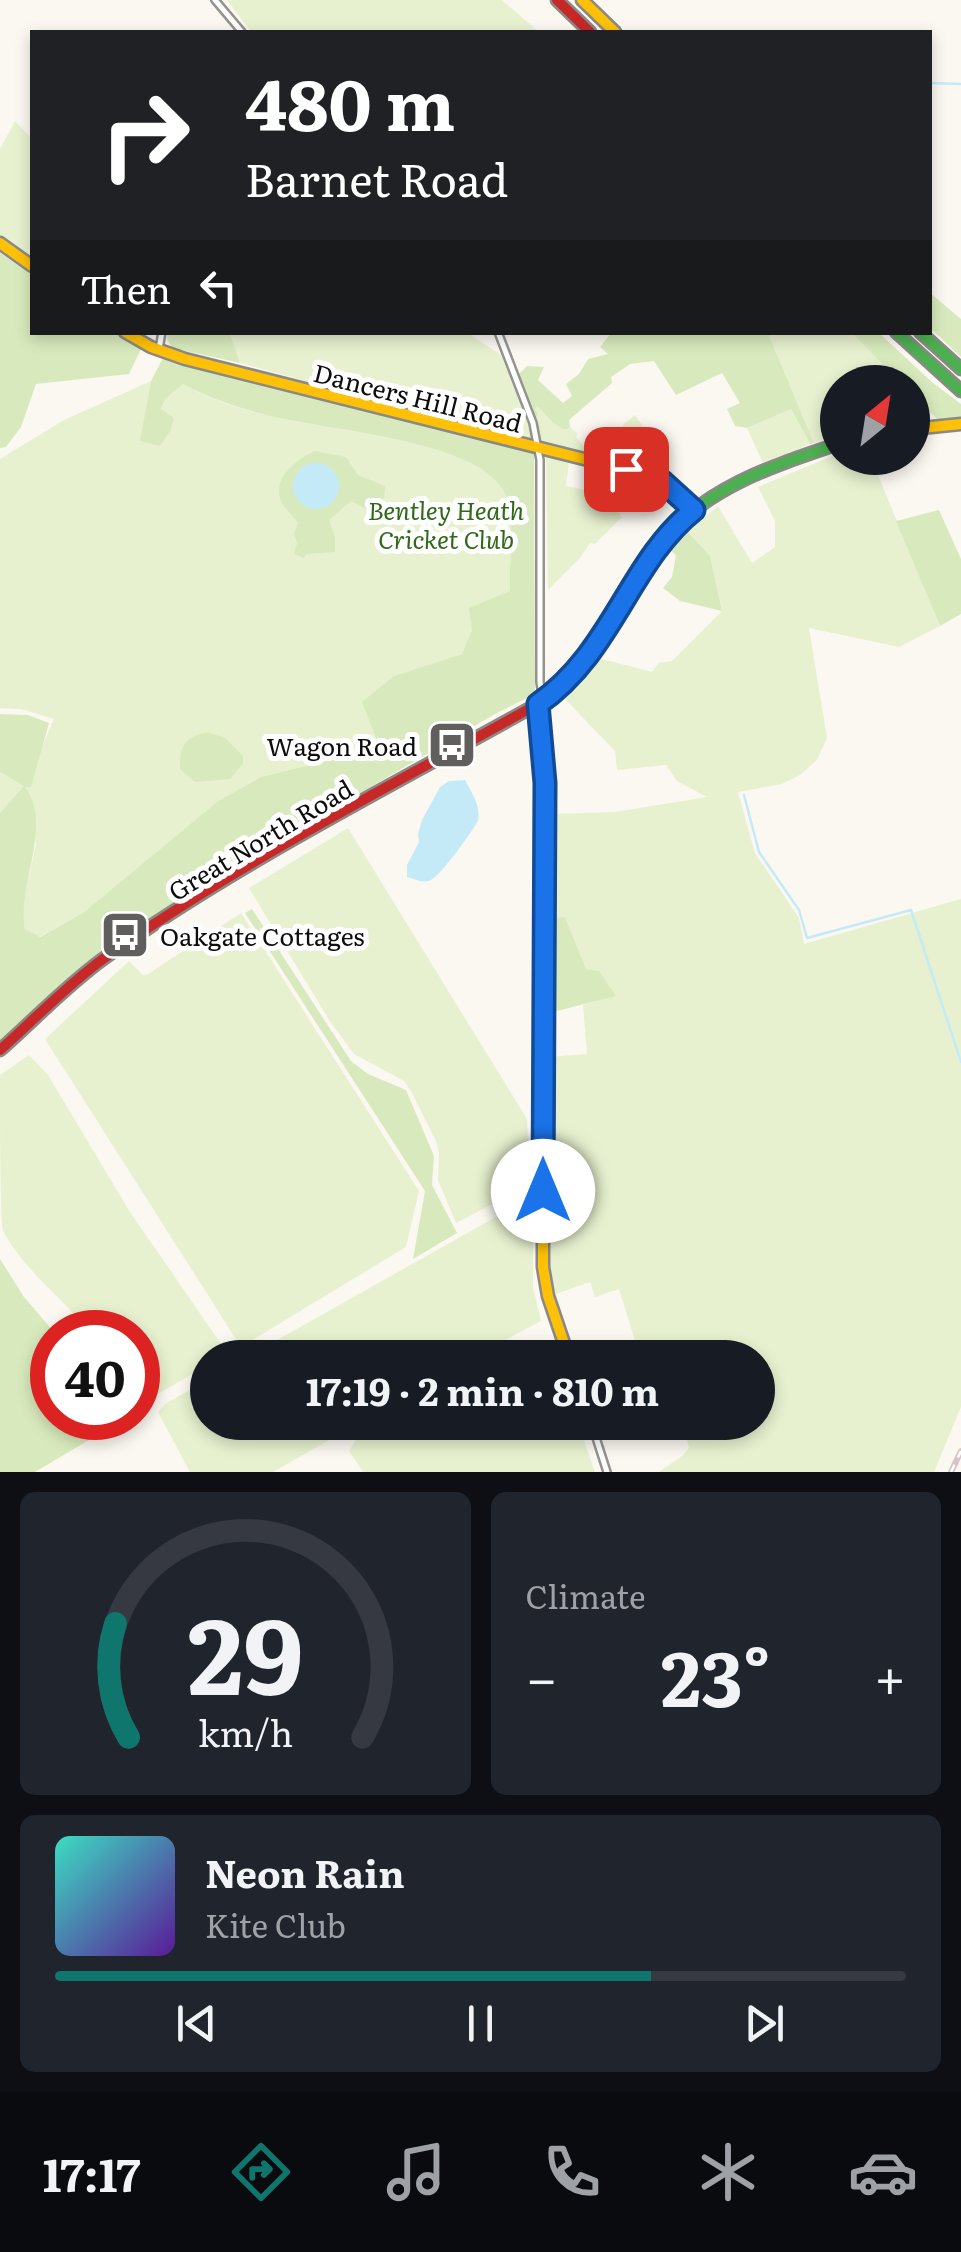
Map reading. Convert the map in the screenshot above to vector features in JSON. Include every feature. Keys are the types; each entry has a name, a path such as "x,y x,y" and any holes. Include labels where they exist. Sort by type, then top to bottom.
{"main road":[{"path":"557,0 588,30"},
{"path":"582,0 613,30"},
{"path":"0,243 30,265"},
{"name":"Dancers Hill Road","path":"131,335 159,350 657,479 672,487 694,510"},
{"path":"899,335 961,391"},
{"path":"923,335 961,370"},
{"path":"930,427 961,424"},
{"name":"Great North Road","path":"0,1050 98,962 143,932 309,831 541,702 600,641 662,542 694,510 751,479 820,451"},
{"path":"541,702 545,783 543,1267 563,1340"}],"street":[{"path":"215,0 240,30"},
{"path":"159,350 162,335"},
{"path":"499,335 533,423 538,448 542,527 541,702"},
{"path":"596,1440 607,1472"}],"green space":[{"path":"227,0 502,0 537,30 250,30"},
{"path":"15,121 30,137 30,256 0,235 0,149"},
{"path":"0,253 30,274 30,335 123,335 142,347 129,374 36,384 21,427 6,447 0,448"},
{"path":"932,295 961,319 961,357 932,330"},
{"path":"168,335 231,335 240,363 172,348"},
{"path":"231,335 471,335 501,355 532,432 531,443 240,363"},
{"path":"609,335 769,335 814,443 810,444 791,409 747,428 735,426 727,409 740,403 722,373 676,395 654,361 630,364 611,377 612,383 569,420 570,427 565,430 538,406 534,420 517,376 527,366 544,367 538,380 563,403 572,396 566,384 579,374 588,359 608,354 600,347"},
{"path":"769,335 854,335 883,365 820,365 820,441 814,443"},
{"path":"854,335 881,335 914,365 883,365"},
{"path":"163,358 534,453 535,694 253,856 111,945 0,1043 0,813 24,786 0,772 0,714 28,715 49,723 31,787 25,787 36,820 25,894 25,929 40,937 84,912 218,801 261,777 338,758 378,743 362,702 394,676 462,654 472,630 469,608 510,591 510,515 504,492 491,476 444,452 259,413 183,384 166,398 161,409 174,418 160,446 140,441 151,381"},
{"path":"930,380 961,404 961,417 938,420 930,412"},
{"name":"Bentley Heath Cricket Club","path":"151,381 141,440 174,418 161,410 166,398 183,384 242,409 414,444 470,463 491,476 508,503 510,591 472,630 463,654 394,676 379,743 338,758 261,777 218,801 84,912 39,937 25,929 21,910 36,845 24,787 0,813 0,772 25,786 54,719 21,709 0,708 0,459 64,420"},
{"path":"538,405 552,422 565,430 570,427 578,434 576,437 585,448 583,455 542,446 534,420 534,408"},
{"path":"791,409 810,444 763,463 747,428"},
{"path":"635,415 662,455 659,469 653,472 590,458 598,458 600,451 596,448"},
{"path":"315,451 346,457 358,475 385,486 385,495 373,512 351,501 329,520 335,552 307,554 304,558 294,554 298,523 279,494 287,471"},
{"path":"546,455 569,461 566,486 600,493 622,517 595,544 590,543 548,590"},
{"path":"820,461 820,475 878,475 940,626 899,647 809,628 827,738 817,760 800,775 782,784 738,792 755,853 799,918 804,944 961,899 961,1407 934,1472 659,1472 689,1448 687,1440 775,1440 775,1340 635,1340 619,1289 595,1297 590,1282 553,1295 548,1280 549,1057 587,1054 583,1005 616,995 586,969 565,918 547,919 550,814 615,812 707,797 677,781 666,765 617,770 615,751 562,696 598,658 652,672 659,663 672,661 722,611 710,556 688,532 718,506 752,563 775,547 775,521 758,487"},
{"path":"939,510 961,559 961,614 940,626 896,521"},
{"path":"688,532 710,556 722,611 680,601 663,588 672,577 676,555 670,550"},
{"path":"207,732 225,738 243,756 243,764 230,779 195,782 180,769 185,744"},
{"path":"348,828 527,1119 530,1185 456,1223 438,1180 436,1141 411,1091 404,1081 354,1054 249,888"},
{"path":"252,909 351,1061 368,1074 406,1090 434,1156 432,1185 457,1233 413,1259 425,1191 245,913"},
{"path":"241,913 419,1191 406,1247 253,1340 237,1340 45,1039 129,961 143,975"},
{"path":"565,917 586,969 599,971 616,996 549,1013 547,919"},
{"path":"29,1055 48,1075 130,1212 218,1340 190,1340 190,1376 160,1393 160,1310 70,1310 12,1246 3,1231 0,1075"},
{"path":"524,1201 532,1202 533,1287 541,1321 505,1340 277,1340"},
{"path":"0,1259 35,1310 30,1310 30,1440 89,1440 35,1472 0,1472"},
{"path":"190,1390 190,1440 329,1440 273,1472 190,1472 160,1416 165,1404"},
{"path":"356,1440 584,1440 595,1472 363,1472 349,1451"}],"water":[{"path":"316,463 332,470 339,486 332,502 316,509 300,502 293,486 300,470"},
{"path":"465,780 477,805 478,821 431,880 407,877 407,865 419,842 422,820 440,787 449,781"}],"waterway":[{"path":"932,83 961,84"},
{"path":"744,795 759,852 799,910 807,938 911,910 961,1062"}],"railway":[{"path":"951,1472 961,1451"}],"traffic: fast":[{"path":"899,335 961,391"},
{"path":"923,335 961,369"},
{"path":"575,670 680,522 743,480 820,450"}],"traffic: slow":[{"path":"582,0 613,30"},
{"path":"0,243 30,265"},
{"path":"130,335 185,359 648,475 671,487 695,510"},
{"path":"930,427 961,424"},
{"path":"543,1151 543,1267 563,1340"}],"traffic: jam":[{"path":"557,0 588,30"},
{"path":"0,1050 89,969 155,923 319,824 543,701 575,670"},
{"path":"538,704 545,783 543,1151"}],"place":[{"name":"Wagon Road","path":"452,745"},
{"name":"Oakgate Cottages","path":"125,935"}],"route":[{"path":"543,1191 545,783 538,704 589,656 662,542 694,510 672,487 626,469"}]}
